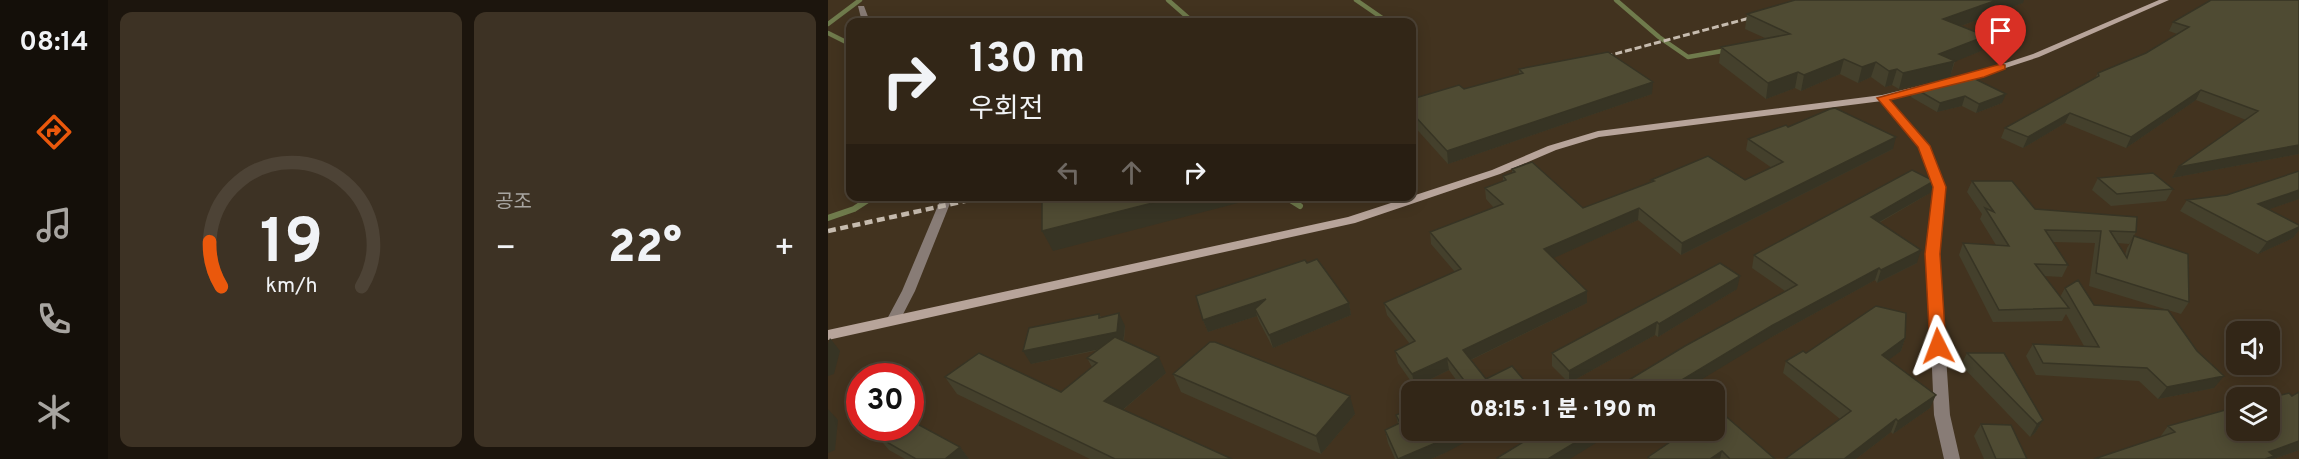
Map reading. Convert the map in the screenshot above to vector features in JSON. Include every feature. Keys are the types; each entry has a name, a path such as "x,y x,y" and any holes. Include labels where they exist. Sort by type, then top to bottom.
{"main road":[{"path":"1416,198 1496,172 1552,148 1598,134 1882,98 1981,75 2165,0"},
{"path":"828,335 1351,220 1408,201"}],"street":[{"path":"861,8 865,18"},
{"path":"1882,98 1924,146 1939,187 1932,254 1941,415 1952,459"},
{"path":"893,321 907,300 921,257 946,201"}],"building":[{"path":"1795,0 1997,0 1943,19 1986,36 1939,54 1955,61 1903,73 1897,69 1889,71 1876,62 1862,67 1844,59 1804,75 1798,72 1768,83 1721,47 1790,34 1747,14"},
{"path":"2211,0 2299,0 2299,145 2178,167 2258,111 2201,90 2131,137 2070,113 2028,137 2005,128 2099,76 2098,73 2146,53 2189,27 2173,22"},
{"path":"1608,52 1653,82 1447,151 1416,117 1416,98 1459,85 1464,89 1523,73 1519,69"},
{"path":"1967,75 2006,94 1979,104 1965,96 1940,103 1914,88"},
{"path":"1835,108 1896,137 1682,243 1639,208 1544,249 1587,291 1463,350 1486,379 1512,366 1525,381 1465,381 1447,358 1412,374 1395,351 1415,341 1384,303 1461,269 1430,232 1503,204 1485,188 1506,180 1503,176 1515,172 1512,169 1532,162 1583,208 1654,181 1651,180 1708,156 1745,180 1783,162 1748,139 1786,125 1788,127"},
{"path":"1912,170 1934,181 1871,217 1921,250 1881,270 1879,268 1773,325 1680,381 1627,381 1685,346 1797,285 1754,255"},
{"path":"2299,171 2299,190 2258,204 2299,225 2267,242 2187,200 2227,195"},
{"path":"2153,173 2173,189 2117,194 2098,178"},
{"path":"1972,181 2012,181 2035,209 2137,217 2136,232 2110,231 2127,258 2134,236 2188,254 2189,302 2096,273 2101,231 2045,230 2068,265 2035,264 2069,308 1999,310 1963,243 2009,246 1985,208 1994,212"},
{"path":"1046,201 1160,201 1042,231 1042,202"},
{"path":"1317,259 1349,303 1269,335 1255,309 1266,299 1203,320 1196,296 1305,260 1307,263"},
{"path":"1720,263 1740,276 1659,324 1657,322 1569,371 1552,353"},
{"path":"2078,280 2094,305 2168,310 2197,351 2224,376 2167,387 2147,368 2043,363 2033,344 2099,347 2065,288"},
{"path":"1876,306 1906,313 1905,338 1882,355 1936,395 1898,421 1896,419 1844,459 1785,459 1851,411 1786,361 1803,351 1806,353"},
{"path":"1119,313 1117,332 1023,351 1029,328 1099,314 1099,318"},
{"path":"1115,337 1159,357 1104,401 1232,459 1115,459 945,377 979,353 1061,392 1097,363 1087,358"},
{"path":"1210,342 1350,396 1316,436 1173,374"},
{"path":"1967,353 2004,353 2043,420 2037,424"},
{"path":"2299,392 2299,441 2269,452 2274,456 2265,459 2094,459 2175,432 2168,426 2226,410 2226,441 2280,441 2280,395 2289,393 2292,396"},
{"path":"1401,413 1401,441 1440,441 1398,459 1385,430 1400,423 1396,415"},
{"path":"1725,416 1775,459 1730,459 1722,451 1710,459 1650,459 1648,457 1672,441 1725,441"},
{"path":"1981,424 2011,425 2027,459 1996,459"},
{"path":"924,428 960,447 945,459 916,459 885,441 924,441"},
{"path":"1525,441 1578,441 1548,459 1497,458"}],"waterway":[{"path":"828,24 860,0"},
{"path":"1168,0 1188,18"},
{"path":"1356,0 1382,18"},
{"path":"1616,0 1659,37 1688,57 1728,50"},
{"path":"828,33 846,42"},
{"path":"828,218 854,209 866,201"},
{"path":"1292,201 1300,206"}],"railway":[{"path":"1596,59 1761,15"},
{"path":"828,231 965,201"}],"route":[{"path":"1938,346 1932,254 1939,187 1924,146 1882,98 1981,75 2001,67"}]}
